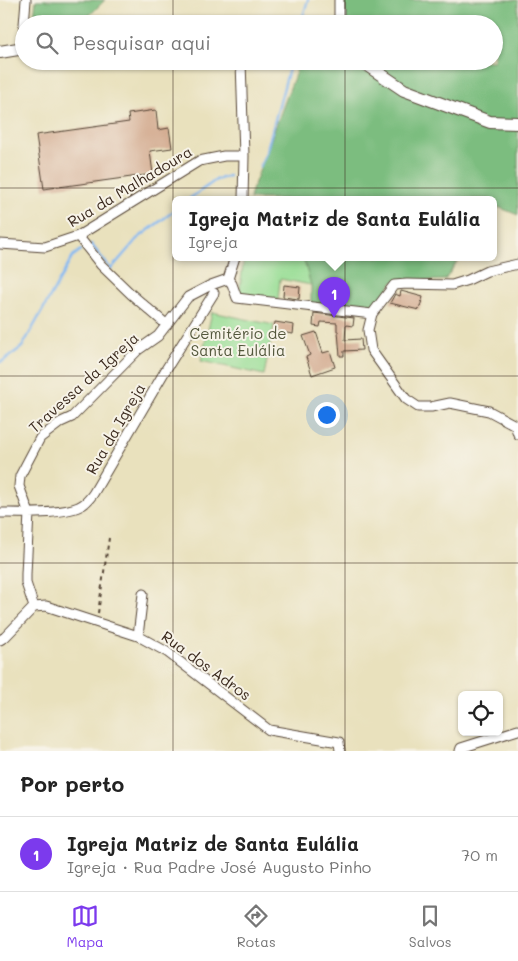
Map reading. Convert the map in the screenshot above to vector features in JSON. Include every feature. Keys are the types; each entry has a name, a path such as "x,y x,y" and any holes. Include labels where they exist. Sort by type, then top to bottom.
{"street":[{"path":"25,15 26,0"},
{"path":"339,0 339,15"},
{"path":"0,52 15,50"},
{"path":"241,70 243,196"},
{"path":"374,70 404,90 490,122 518,123"},
{"name":"Rua da Malhadoura","path":"0,244 45,247 78,236 199,161 224,156 244,156"},
{"path":"78,236 101,265 167,325"},
{"path":"234,261 228,279 237,298 372,314"},
{"path":"518,264 487,271 452,285 394,285 372,314 368,330 371,350 406,399 418,407 431,408 450,403 489,411 514,425 518,434"},
{"name":"Travessa da Igreja","path":"29,513 19,486 20,476 40,438 61,422 72,417 138,350 158,336 188,297 211,285 228,279"},
{"name":"Rua da Igreja","path":"0,513 52,512 76,509 84,504 93,494 214,293"},
{"path":"0,640 34,607 26,582 29,513"},
{"path":"138,636 143,594"},
{"name":"Rua dos Adros","path":"34,607 46,606 138,636 167,652 270,730 339,742 340,751"},
{"path":"460,751 461,748 518,730"}],"path":[{"path":"96,623 109,538"}],"green space":[{"path":"36,0 105,0 89,15 34,15"},
{"path":"343,0 518,0 518,215 497,207 497,196 250,196 297,70 503,70 503,15 345,15"},
{"name":"Cemitério de Santa Eulália","path":"243,261 304,261 311,285 280,279 278,300 239,296"},
{"path":"304,261 457,261 445,280 393,282 372,311 311,304 311,285"},
{"name":"Cemitério de Santa Eulália","path":"212,312 274,325 264,375 201,361"}],"building":[{"path":"156,110 158,130 169,128 172,148 150,151 153,174 44,189 36,135 129,122 128,114"},
{"path":"284,285 300,287 299,299 283,297"},
{"path":"401,291 423,297 419,310 390,303 395,294 400,296"},
{"path":"314,313 354,318 353,326 346,325 345,340 361,339 362,350 344,351 344,356 340,356 337,323 321,322 320,327 313,326"},
{"path":"275,322 294,325 293,334 274,331"},
{"path":"316,332 323,353 330,351 335,367 312,375 306,357 310,355 303,336"}],"waterway":[{"path":"303,15 308,0"},
{"path":"260,167 266,153 289,70"},
{"path":"193,196 216,180 229,176"},
{"path":"91,244 111,269 137,239 172,212"},
{"path":"0,362 22,347 73,256 81,250"}],"place":[{"name":"Igreja Matriz de Santa Eulália","path":"334,318"}]}
